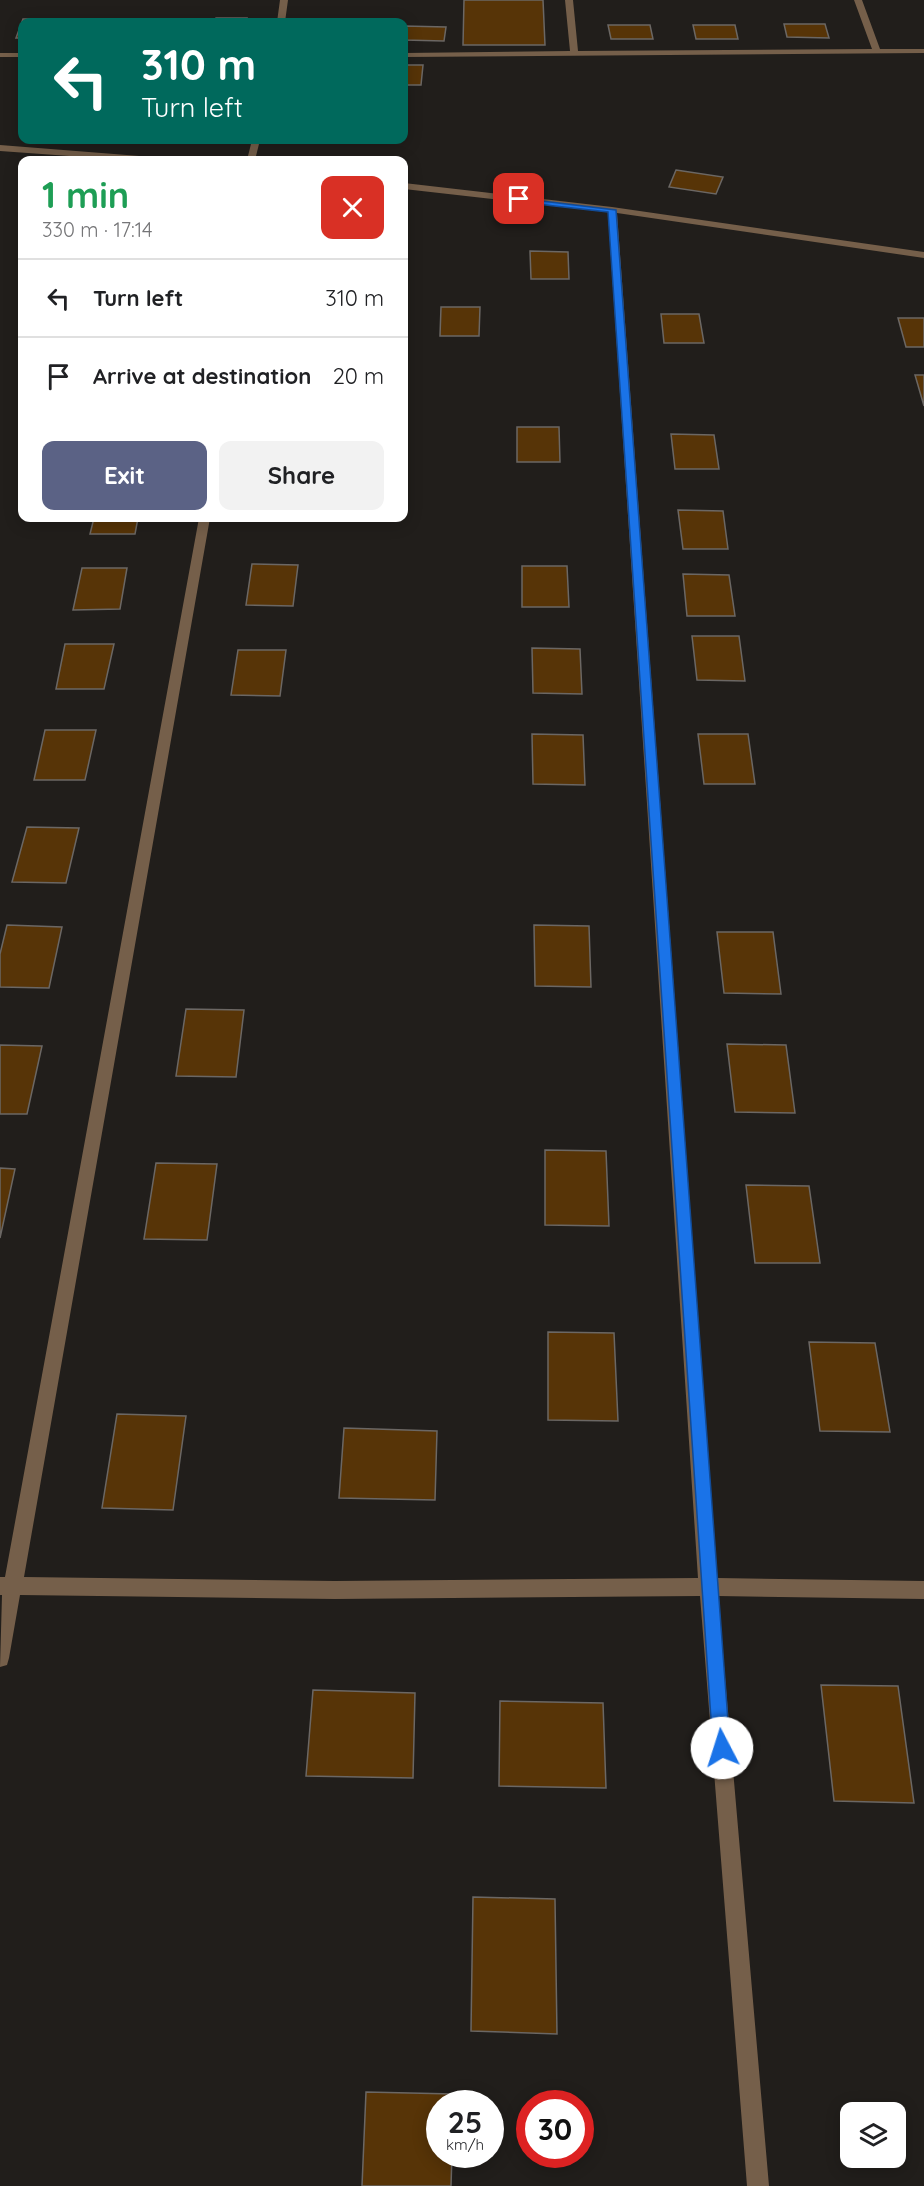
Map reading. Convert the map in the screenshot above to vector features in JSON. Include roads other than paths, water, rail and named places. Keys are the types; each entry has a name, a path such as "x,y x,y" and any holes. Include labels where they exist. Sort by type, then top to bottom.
{"street":[{"path":"282,18 284,0"},
{"path":"569,0 574,54"},
{"path":"858,0 877,51"},
{"path":"408,56 924,51"},
{"path":"0,55 18,55"},
{"path":"0,148 102,156"},
{"path":"408,186 612,210 924,255"},
{"path":"612,210 708,1587 758,2186"},
{"path":"0,1658 6,1586 203,522"},
{"path":"6,1586 336,1590 708,1587 924,1590"}]}
